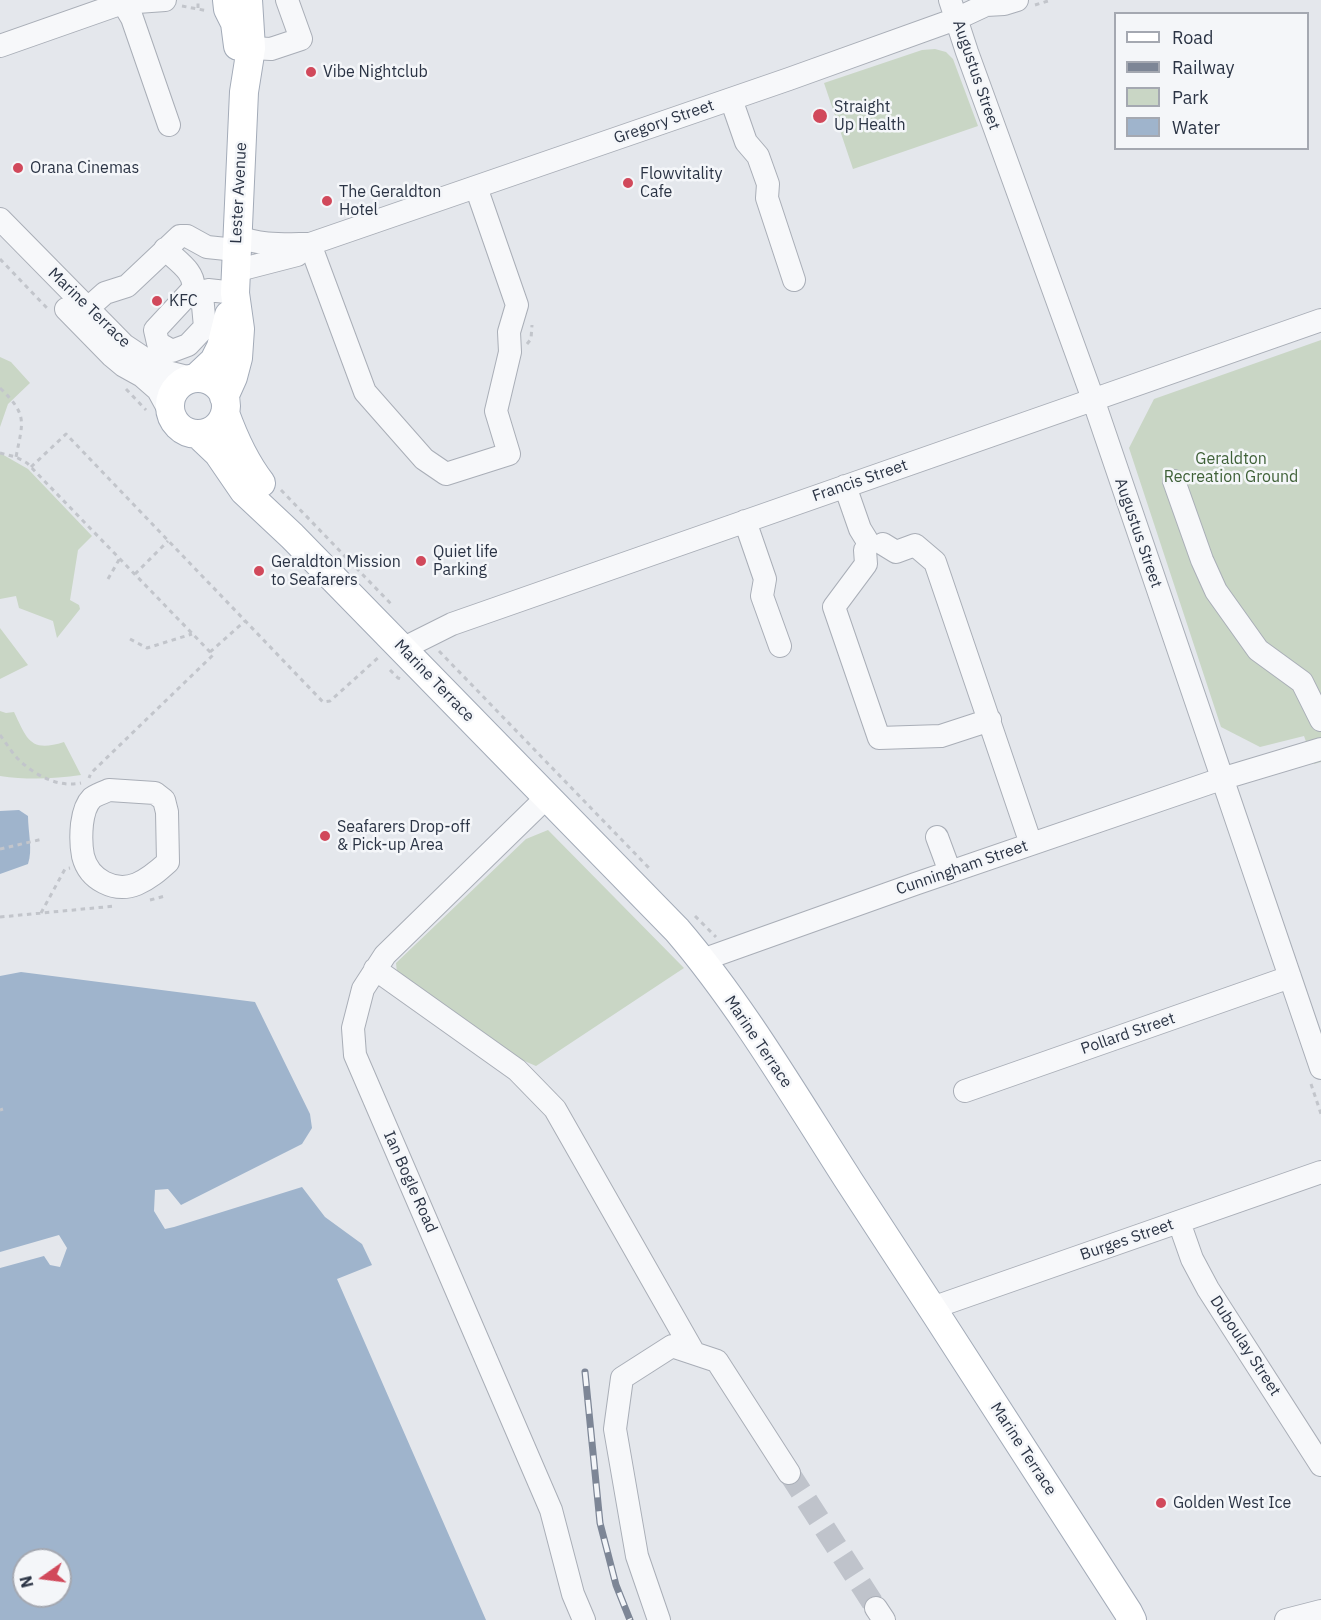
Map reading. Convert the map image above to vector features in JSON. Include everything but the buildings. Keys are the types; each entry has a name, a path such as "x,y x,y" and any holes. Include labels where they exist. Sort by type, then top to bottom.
{"main road":[{"name":"Lester Avenue","path":"227,0 228,9 235,23 244,93"},
{"name":"Lester Avenue","path":"224,405 238,358 240,329 236,262 244,93 251,48 248,0"},
{"name":"Lester Avenue","path":"194,378 214,361 222,347 236,262"},
{"path":"194,378 211,381 221,390 224,405 221,422 207,432 198,434 180,428 171,412 172,394 183,381 194,378"},
{"name":"Marine Terrace","path":"224,405 235,441 250,468 279,507 292,536"},
{"name":"Marine Terrace","path":"198,434 218,453 244,491 292,536 391,653 547,797 677,930 709,948 751,1030 1132,1620"}],"street":[{"path":"0,46 127,2 147,3 165,0"},
{"path":"251,48 271,50 301,39 287,0"},
{"name":"Gregory Street","path":"310,244 297,255 236,262 245,240 262,243 310,244 731,99 953,10 1004,4 1017,0"},
{"path":"127,2 169,125"},
{"name":"Augustus Street","path":"953,10 1093,399 1321,1068"},
{"path":"731,99 746,142 758,156 768,184 768,230 794,280"},
{"path":"310,244 365,392 424,459 446,474 509,454 496,411 510,352 509,332 517,305 476,187"},
{"name":"Marine Terrace","path":"0,219 124,345 163,371 194,378"},
{"path":"87,309 105,293 127,286 165,249 180,236 187,236 207,247 216,249 236,262 202,295 205,327 188,345 172,351 158,343 155,330 193,289 194,282 191,274 165,249"},
{"name":"Marine Terrace","path":"0,241 112,356 158,390 171,412"},
{"name":"Francis Street","path":"391,653 452,624 1321,320"},
{"path":"1174,481 1202,560 1216,591 1258,650 1302,682 1321,720"},
{"path":"845,486 860,529 872,545 896,552 915,545 935,562 1031,844"},
{"path":"745,521 765,579 762,596 780,646"},
{"path":"872,545 866,564 834,607 879,738 941,736 990,720"},
{"name":"Cunningham Street","path":"709,948 950,872 1221,779 1321,749"},
{"path":"109,790 154,793 164,800 167,812 168,862 136,885 118,887 104,884 90,871 83,857 81,836 83,815 91,799 109,790"},
{"name":"Ian Bogle Road","path":"547,797 385,955 363,989 353,1028 355,1054 551,1510 573,1594 584,1620"},
{"path":"937,837 950,872"},
{"path":"375,969 517,1070 555,1108 694,1353"},
{"name":"Pollard Street","path":"965,1091 1290,977"},
{"name":"Burges Street","path":"932,1308 1321,1172"},
{"name":"Duboulay Street","path":"1179,1221 1192,1259 1208,1288 1321,1465"},
{"path":"658,1620 637,1556 615,1429 622,1378 672,1346 717,1361 789,1473"},
{"path":"1286,1620 1321,1611"}],"path":[{"path":"198,0 198,8"},
{"path":"0,259 49,310"},
{"path":"0,388 19,410 22,419 16,457"},
{"path":"32,467 66,434 323,702 330,701 391,653"},
{"path":"0,453 16,457 32,467 213,656 91,773 88,781 67,784 43,778 18,759 0,735"},
{"path":"281,490 398,610"},
{"path":"135,574 168,541"},
{"path":"108,579 120,558"},
{"path":"210,652 245,621"},
{"path":"130,639 147,648 193,634"},
{"path":"437,649 650,869"},
{"path":"0,849 43,839"},
{"path":"41,913 65,869 75,866"},
{"path":"0,917 117,906"},
{"path":"691,911 709,948"}],"green space":[{"path":"935,49 946,52 953,59 978,126 853,169 824,83 922,50"},
{"name":"Geraldton Recreation Ground","path":"1321,340 1321,762 1314,764 1304,736 1260,747 1221,727 1129,448 1154,399"},
{"path":"0,357 11,362 30,383 8,404 0,427"},
{"path":"0,453 28,469 92,536 78,550 70,600 79,605 80,609 57,638 53,621 19,608 16,596 0,599"},
{"path":"0,628 28,665 0,679"},
{"path":"0,711 14,712 27,736 37,744 44,746 64,742 81,775 41,778 0,776"},
{"path":"548,830 684,968 536,1066 522,1060 397,973 396,963 526,839"}],"water":[{"path":"19,810 28,816 30,847 28,864 0,874 0,811"},
{"path":"21,972 255,1002 310,1114 312,1128 302,1144 181,1205 168,1189 155,1190 154,1211 165,1229 302,1187 325,1217 362,1244 372,1265 337,1279 486,1620 0,1620 0,1268 44,1256 50,1265 60,1267 67,1248 59,1235 0,1252 0,976"}],"tunnel":[{"path":"789,1473 876,1608"}],"railway":[{"path":"585,1372 600,1523 616,1585 630,1620"}],"place":[{"name":"Vibe Nightclub","path":"311,72"},
{"name":"Straight Up Health","path":"820,116"},
{"name":"Orana Cinemas","path":"18,168"},
{"name":"Flowvitality Cafe","path":"628,183"},
{"name":"The Geraldton Hotel","path":"327,201"},
{"name":"KFC","path":"157,301"},
{"name":"Quiet life Parking","path":"421,561"},
{"name":"Geraldton Mission to Seafarers","path":"259,571"},
{"name":"Seafarers Drop-off & Pick-up Area","path":"325,836"},
{"name":"Golden West Ice","path":"1161,1503"}]}
